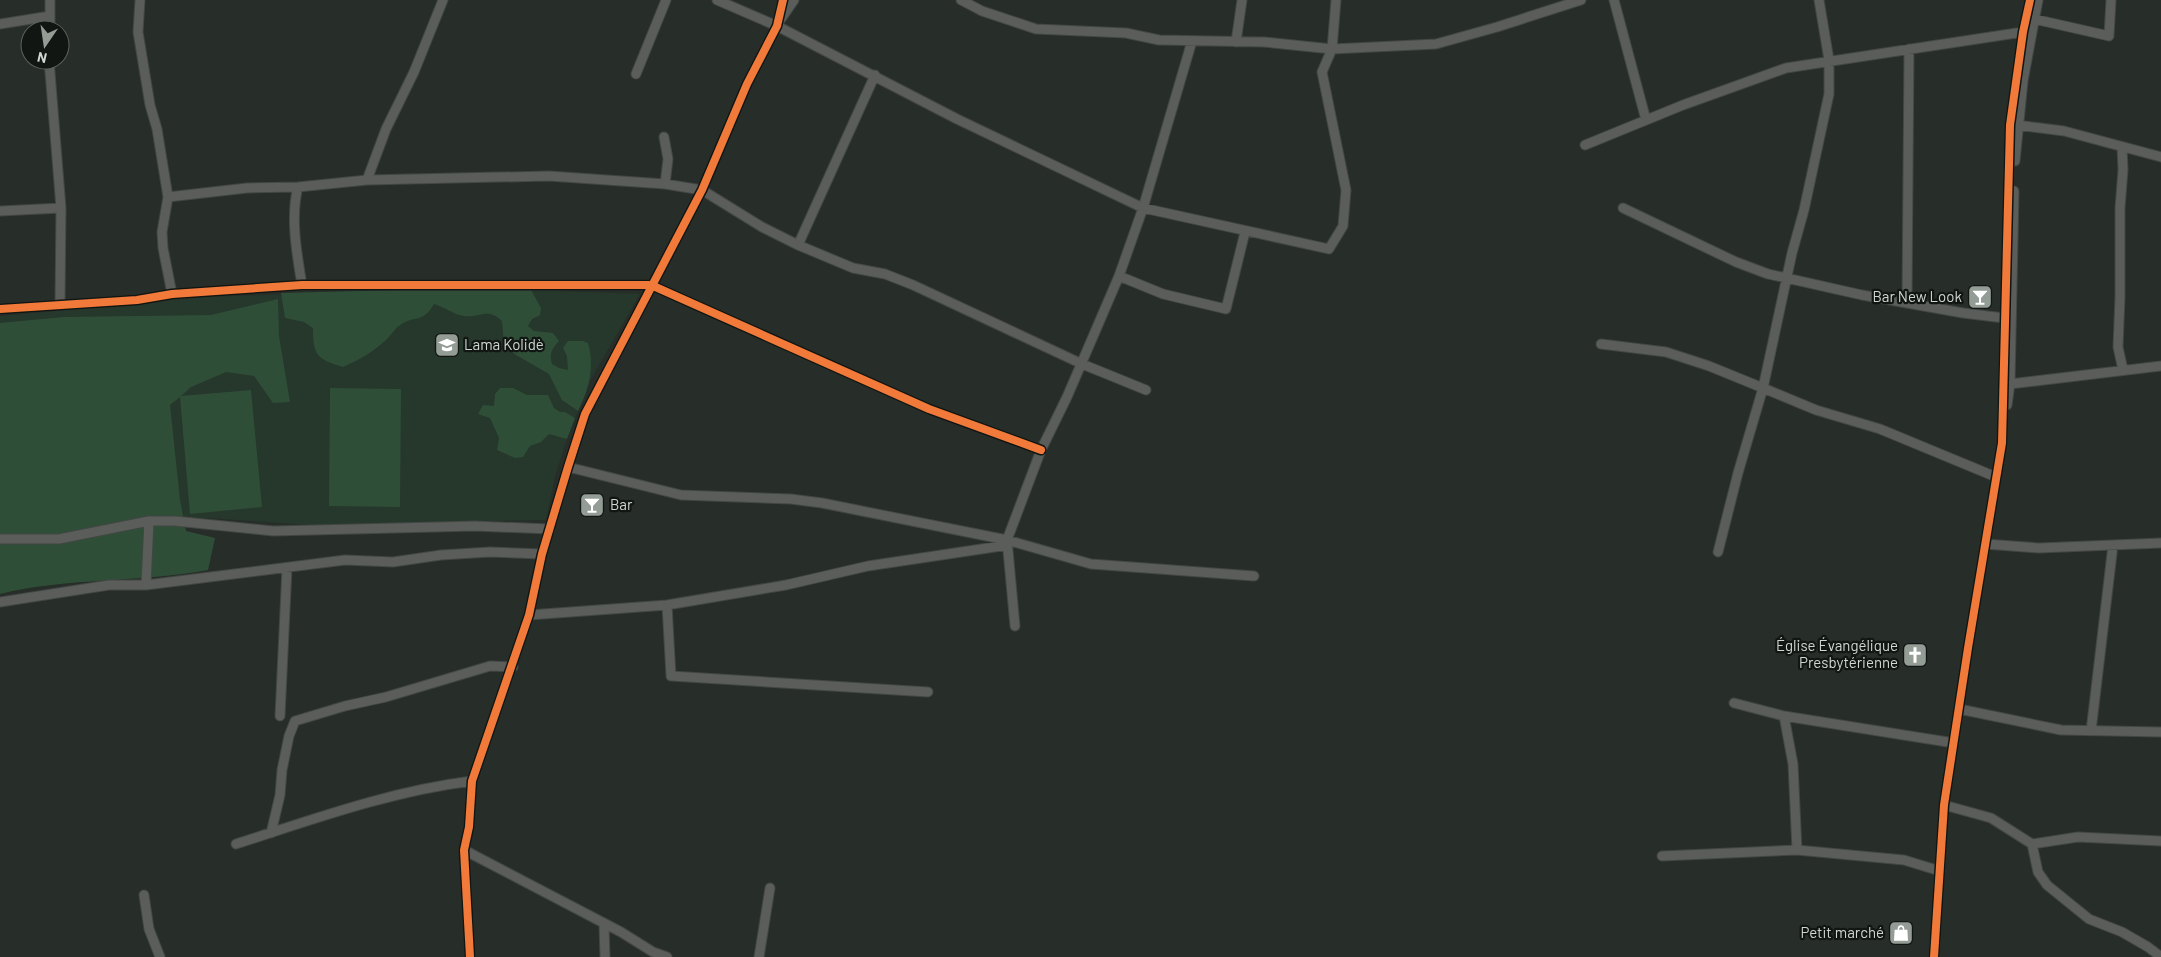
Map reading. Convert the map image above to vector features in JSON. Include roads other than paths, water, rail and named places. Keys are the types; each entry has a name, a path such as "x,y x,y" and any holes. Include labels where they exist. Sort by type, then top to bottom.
{"street":[{"path":"50,0 50,20"},
{"path":"140,0 138,32 150,106 158,129 168,197 162,232 163,248 172,294"},
{"path":"367,180 386,129 414,72 443,0"},
{"path":"636,74 666,0"},
{"path":"717,0 777,26 957,119 1143,208 1329,249 1343,226 1346,190 1322,72 1332,49 1336,0"},
{"path":"777,26 783,0"},
{"path":"470,957 464,850 469,827 472,781 529,615 542,554 568,467 586,414 651,285 702,190 747,84 777,26 794,0"},
{"path":"961,0 982,11 1036,29 1126,33 1159,40 1264,42 1332,49 1436,44 1581,0"},
{"path":"1236,42 1242,0"},
{"path":"1614,0 1646,120"},
{"path":"1718,552 1738,473 1763,388 1792,253 1804,210 1828,94 1829,60 1819,0"},
{"path":"2002,443 2010,125 2023,32 2030,0"},
{"path":"1934,957 1944,805 2010,384 2017,125 2038,0"},
{"path":"2034,18 2109,36 2111,0"},
{"path":"0,24 50,16"},
{"path":"1585,145 1646,120 1786,68 2023,32"},
{"path":"1015,626 1008,543 1041,450 1082,364 1120,276 1143,208 1192,41"},
{"path":"1908,303 1909,49"},
{"path":"50,70 61,208 60,304"},
{"path":"798,245 875,75"},
{"path":"2017,125 2064,131 2161,157"},
{"path":"664,137 668,159 665,184"},
{"path":"2122,147 2118,347 2123,370"},
{"path":"168,197 247,188 298,187 367,180 549,176 665,184 702,190 762,227 798,245 852,268 885,274 913,284 1082,364 1146,390"},
{"path":"298,187 295,208 302,285"},
{"path":"0,211 61,208"},
{"path":"1623,208 1736,262 1788,278 1908,303 2004,318"},
{"path":"1120,276 1163,294 1226,309 1245,232"},
{"path":"0,309 137,300 172,294 302,285 651,285 929,409 1041,450"},
{"path":"1601,344 1666,352 1709,366 1816,410 1880,429 1996,477"},
{"path":"2010,384 2161,366"},
{"path":"568,467 681,495 822,502 1008,543 1091,564 1254,576"},
{"path":"0,539 59,539 149,521 182,522 273,531 476,526 550,529"},
{"path":"146,585 149,521"},
{"path":"529,615 667,605 786,585 868,566 1008,543"},
{"path":"1985,544 2039,548 2161,543"},
{"path":"2091,731 2113,545"},
{"path":"0,602 110,585 146,585 345,560 393,562 441,555 480,553 542,554"},
{"path":"280,716 287,568"},
{"path":"667,605 671,676 928,692"},
{"path":"271,833 280,795 282,770 289,736 295,721 345,706 386,697 490,666 512,667"},
{"path":"1734,703 1784,716 1954,743"},
{"path":"1958,709 2061,730 2161,732"},
{"path":"1784,716 1793,764 1797,850"},
{"path":"236,844 331,812 432,786 472,781"},
{"path":"1944,805 1991,818 2032,844 2078,837 2161,841"},
{"path":"2032,844 2038,872 2047,885 2088,919 2122,932 2161,957"},
{"path":"464,850 653,952 667,957"},
{"path":"1662,856 1797,850 1904,860 1940,871"},
{"path":"760,957 770,888"},
{"path":"144,895 149,929 160,957"},
{"path":"604,924 605,957"}],"place":[{"name":"Bar New Look","path":"1980,297"},
{"name":"Lama Kolidè","path":"447,345"},
{"name":"Bar","path":"592,505"},
{"name":"Église Évangélique Presbytérienne","path":"1915,655"},
{"name":"Petit marché","path":"1901,933"}]}
